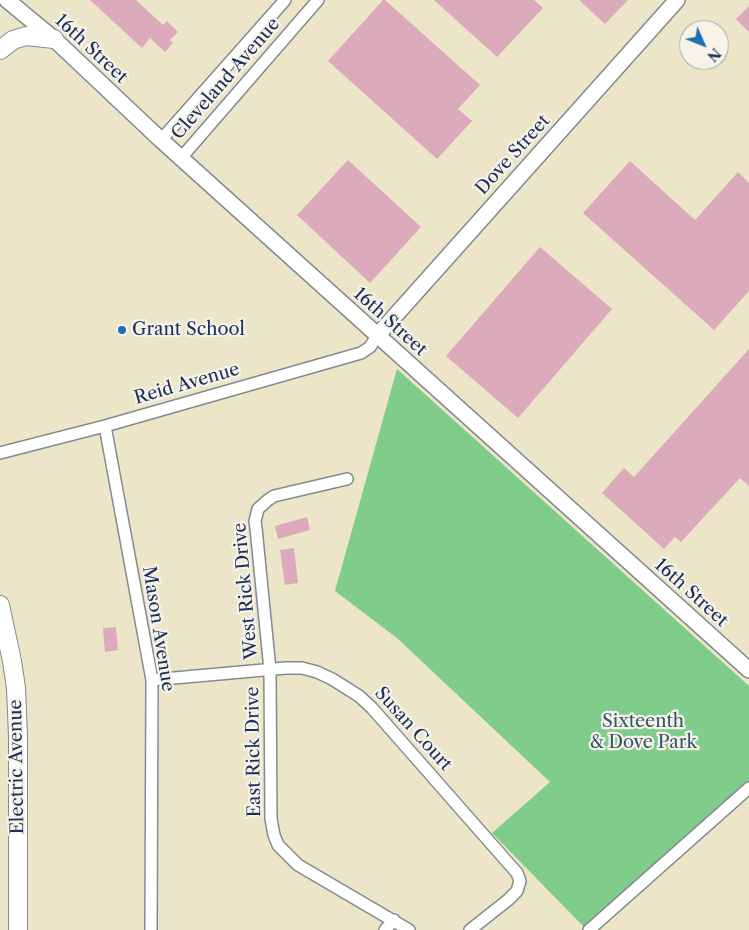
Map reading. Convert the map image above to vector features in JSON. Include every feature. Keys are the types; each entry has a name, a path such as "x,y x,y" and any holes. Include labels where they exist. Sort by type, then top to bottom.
{"main road":[{"path":"0,50 13,40 26,36 54,39"},
{"name":"Electric Avenue","path":"0,605 16,688 18,736 18,930"}],"street":[{"name":"16th Street","path":"7,0 54,39 161,140 749,670"},
{"name":"Cleveland Avenue","path":"161,140 285,0"},
{"name":"Cleveland Avenue","path":"181,158 318,0"},
{"name":"Dove Street","path":"377,336 677,0"},
{"name":"Reid Avenue","path":"0,453 105,426 361,353 370,346 377,336"},
{"name":"Mason Avenue","path":"105,426 152,680 151,930"},
{"name":"West Rick Drive","path":"270,670 255,522 258,509 274,496 347,479"},
{"name":"Susan Court","path":"152,680 302,668 317,672 339,682 359,696 372,708 517,873 520,881 516,891 508,900 470,930"},
{"name":"East Rick Drive","path":"270,670 270,819 278,845 298,865 409,930"},
{"path":"589,930 749,788"},
{"path":"385,930 394,920"}],"green space":[{"name":"Sixteenth & Dove Park","path":"397,369 749,686 749,781 584,927 492,833 550,782 397,638 335,591"}],"building":[{"path":"90,0 136,0 163,25 167,21 178,32 170,40 173,43 165,52 150,38 142,48"},
{"path":"383,0 480,85 458,109 472,121 437,159 328,61"},
{"path":"434,0 534,0 543,8 497,57"},
{"path":"579,0 628,0 605,24"},
{"path":"749,6 749,32 736,19"},
{"path":"348,160 421,227 370,283 297,215"},
{"path":"630,161 695,220 738,172 749,183 749,291 714,330 583,213"},
{"path":"540,247 612,309 518,418 446,356"},
{"path":"749,349 749,486 740,478 681,542 675,537 664,549 602,493 624,468 634,477"},
{"path":"307,517 310,530 278,539 275,526"},
{"path":"294,548 298,583 285,585 280,550"},
{"path":"116,627 118,650 105,652 103,628"}],"place":[{"name":"Grant School","path":"122,330"}]}
